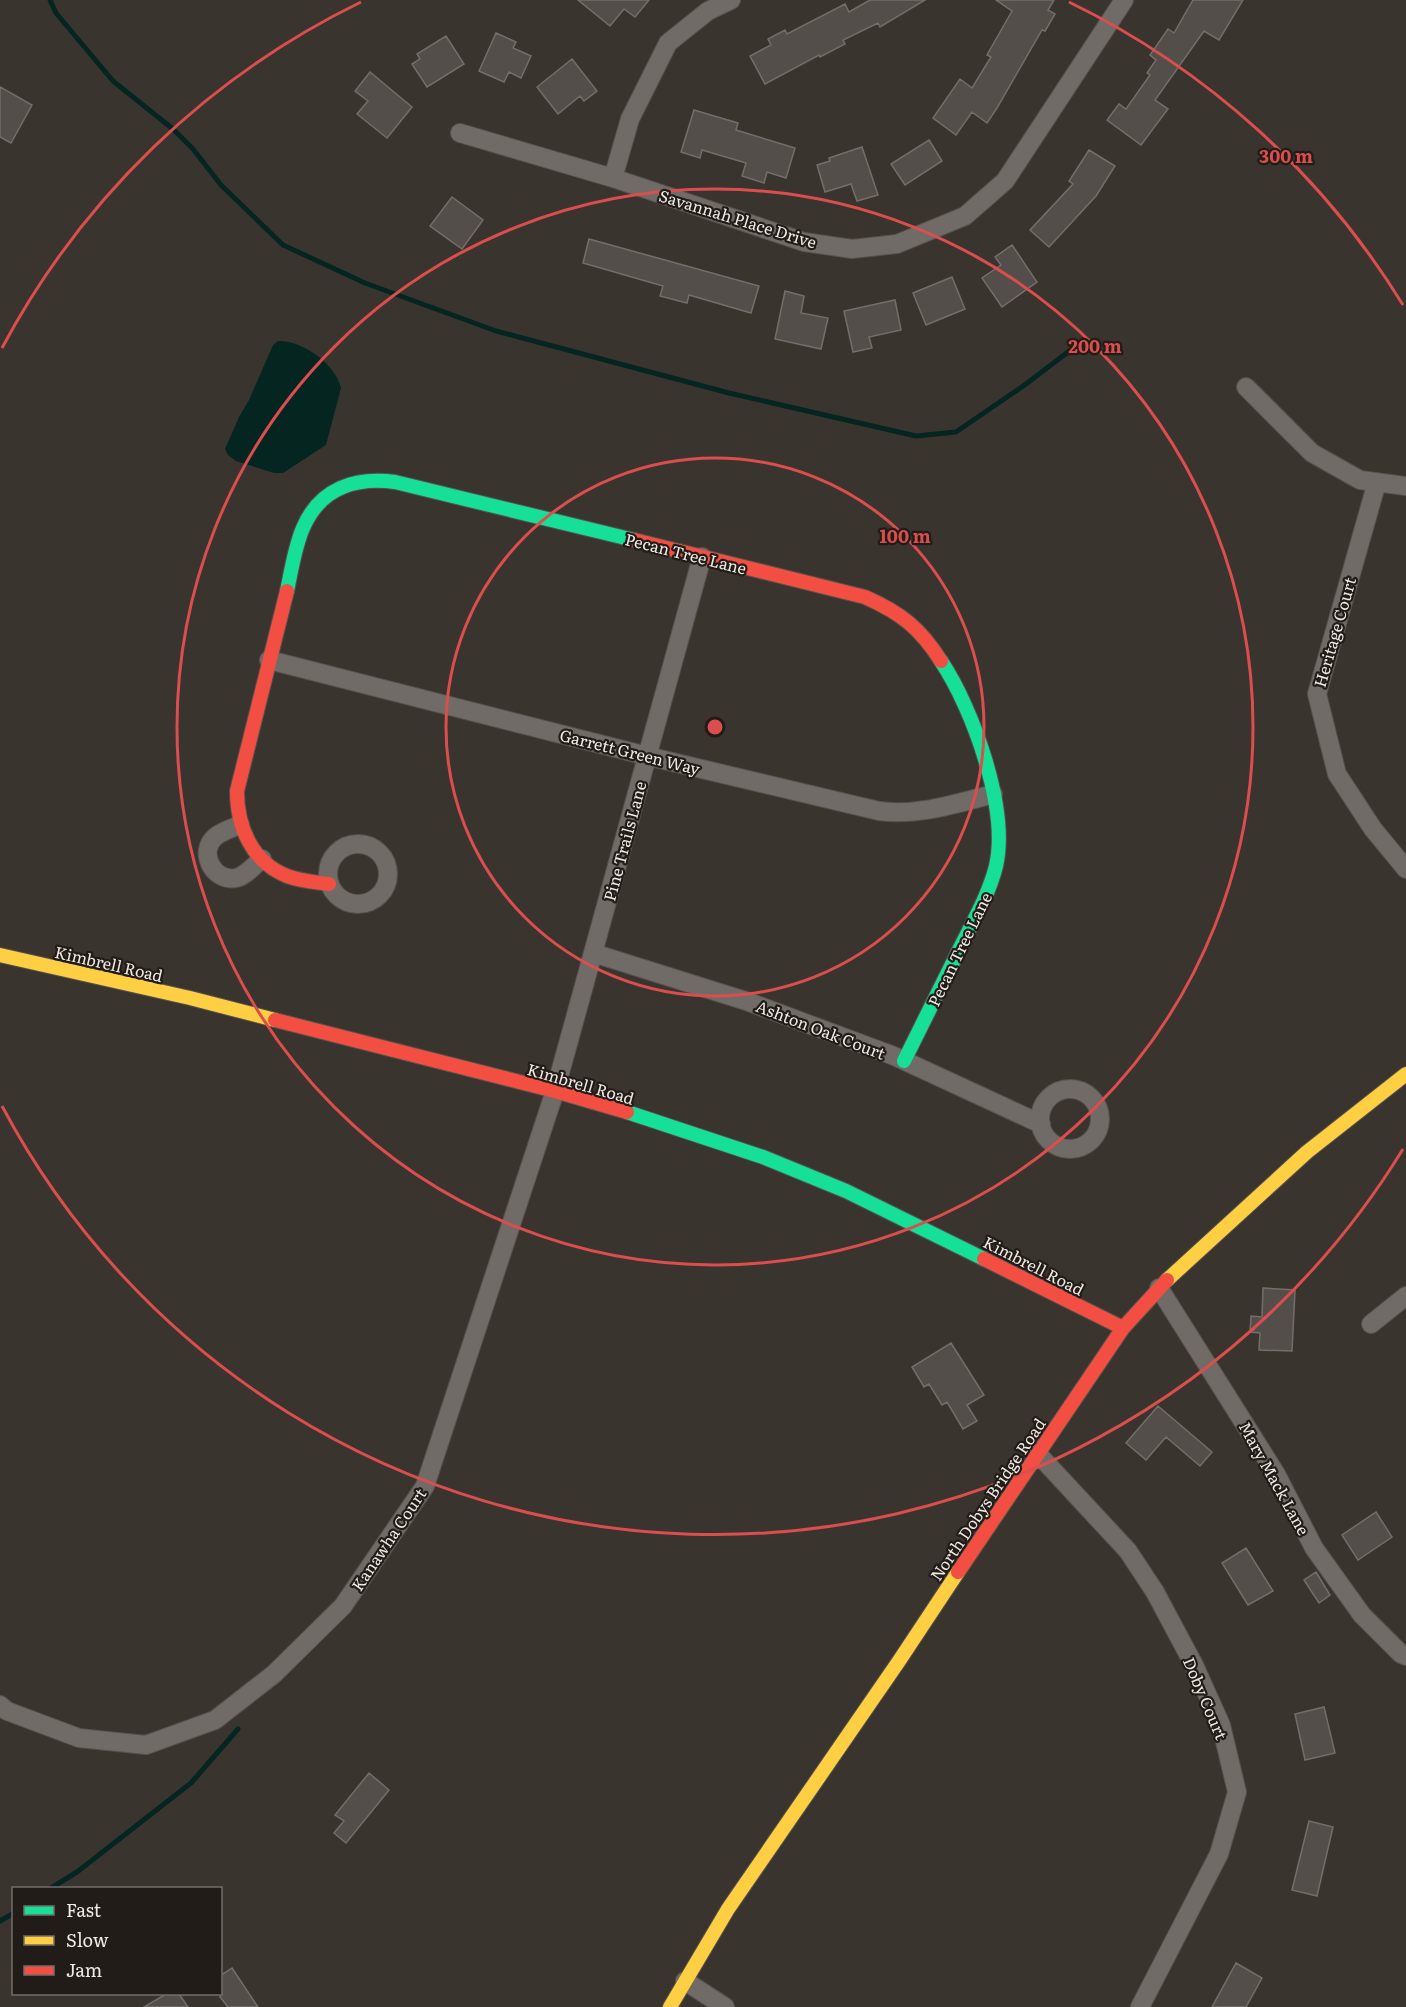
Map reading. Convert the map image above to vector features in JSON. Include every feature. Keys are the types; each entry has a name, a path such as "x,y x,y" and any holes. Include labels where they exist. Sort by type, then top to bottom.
{"street":[{"path":"613,178 630,119 668,43 708,11 731,0"},
{"name":"Savannah Place Drive","path":"460,133 613,178 804,242 852,249 897,244 965,216 1005,181 1124,0"},
{"path":"1246,387 1312,453 1360,480 1406,486"},
{"name":"Pecan Tree Lane","path":"329,884 296,879 279,872 262,858 252,848 240,825 236,806 237,791 302,529 310,514 331,492 354,482 379,479 395,482 865,597 911,623 942,659 958,688 980,748 993,794 998,824 999,852 984,900 904,1060"},
{"name":"Heritage Court","path":"1377,482 1317,694 1338,774 1373,829 1406,869"},
{"name":"Pine Trails Lane","path":"555,1091 702,557"},
{"name":"Garrett Green Way","path":"269,660 647,756 879,811 898,814 942,808 993,794"},
{"path":"240,825 221,833 211,843 208,850 210,864 214,870 227,878 235,878 243,875 262,858"},
{"name":"Ashton Oak Court","path":"593,953 746,1001 904,1060 1041,1124"},
{"name":"Kimbrell Road","path":"0,955 190,998 555,1091 764,1157 846,1191 1123,1328"},
{"name":"North Dobys Bridge Road","path":"670,2007 728,1909 899,1661 1123,1328 1159,1288 1307,1152 1406,1074"},
{"name":"Kanawha Court","path":"0,1705 7,1711 79,1738 146,1745 214,1720 274,1674 343,1606 425,1486 555,1091"},
{"name":"Mary Mack Lane","path":"1159,1288 1276,1474 1314,1548 1362,1615 1401,1654 1406,1656"},
{"path":"1371,1324 1406,1296"},
{"name":"Doby Court","path":"1037,1453 1128,1551 1155,1592 1194,1665 1221,1725 1237,1792 1219,1854 1140,2007"},
{"path":"685,1982 724,2007"}],"water":[{"path":"278,341 297,345 317,355 332,370 341,388 326,445 283,473 274,473 236,461 228,455 225,449 273,345"}],"building":[{"path":"578,0 649,0 635,17 624,9 610,26"},
{"path":"870,0 925,0 880,27 878,23 843,40 845,44 765,84 750,56 771,45 768,39 785,30 787,34 845,4 849,12"},
{"path":"996,0 1054,0 1048,10 1055,14 1045,31 1042,30 987,123 972,112 956,135 933,118 960,79 972,88 991,57 987,55 1012,11"},
{"path":"1193,0 1243,0 1219,40 1204,31 1155,100 1168,109 1141,145 1107,120 1119,104 1126,109 1150,75 1147,73 1156,60 1150,55 1168,29 1174,33"},
{"path":"496,33 516,42 513,48 531,56 521,78 509,72 504,82 479,71"},
{"path":"446,36 464,64 427,87 412,64 420,59 417,54"},
{"path":"572,59 597,91 584,101 580,96 558,114 537,87"},
{"path":"370,72 412,107 387,138 357,114 368,101 355,91"},
{"path":"0,87 32,105 11,143 0,137"},
{"path":"694,110 738,123 736,130 795,148 786,178 767,172 764,183 742,176 746,163 702,150 700,158 681,152"},
{"path":"929,140 942,161 905,185 891,164"},
{"path":"862,147 878,195 857,201 851,184 825,192 817,165 830,161 829,158"},
{"path":"1089,150 1115,166 1096,196 1049,247 1030,230 1073,184 1069,181"},
{"path":"452,197 483,220 462,249 430,226"},
{"path":"589,239 759,286 751,313 689,295 687,303 660,296 663,286 583,263"},
{"path":"1012,245 1037,282 1002,307 982,278 1001,265 995,257"},
{"path":"952,277 965,309 926,325 913,293"},
{"path":"785,291 804,296 801,313 828,318 821,349 775,339"},
{"path":"895,300 901,330 869,337 872,348 853,352 844,311"},
{"path":"1263,1288 1295,1290 1292,1351 1259,1350 1260,1333 1250,1332 1251,1316 1262,1317"},
{"path":"951,1343 984,1395 967,1405 977,1421 963,1429 947,1402 942,1405 929,1384 924,1387 912,1367"},
{"path":"1158,1406 1212,1452 1200,1466 1166,1437 1146,1460 1126,1443"},
{"path":"1376,1512 1392,1537 1358,1560 1342,1535"},
{"path":"1246,1548 1273,1591 1248,1605 1222,1563"},
{"path":"1316,1572 1330,1595 1319,1603 1304,1580"},
{"path":"1324,1707 1335,1753 1305,1760 1295,1714"},
{"path":"369,1773 389,1790 346,1843 334,1833 344,1821 335,1815"},
{"path":"1309,1821 1333,1827 1317,1896 1292,1890"},
{"path":"1236,1963 1262,1978 1246,2007 1212,2007"},
{"path":"232,1968 258,2007 228,2007 220,1997 222,1995 222,1975"},
{"path":"164,1995 180,1995 188,2007 144,2007"}],"waterway":[{"path":"50,0 56,13 113,81 173,129 193,149 221,185 283,245 365,283 496,331 729,393 916,436 956,432 1026,384 1085,339"},
{"path":"53,1887 77,1872 191,1783 238,1729"},
{"path":"0,1921 12,1914"}],"traffic: fast":[{"path":"287,591 298,543 310,514 319,503 340,488 366,481 395,482 634,540"},
{"path":"904,1061 985,897 996,866 999,843 993,789 985,760 965,705 941,661"},
{"path":"627,1112 763,1157 846,1191 984,1259"}],"traffic: slow":[{"path":"0,955 190,998 275,1020"},
{"path":"1167,1280 1307,1152 1406,1074"},
{"path":"670,2007 728,1909 958,1572"}],"traffic: jam":[{"path":"634,540 865,597 889,609 909,623 925,639 941,661"},
{"path":"287,591 237,791 240,818 249,842 264,862 287,876 329,884"},
{"path":"275,1020 555,1091 627,1112"},
{"path":"984,1259 1123,1328"},
{"path":"958,1572 1123,1328 1167,1280"}]}
